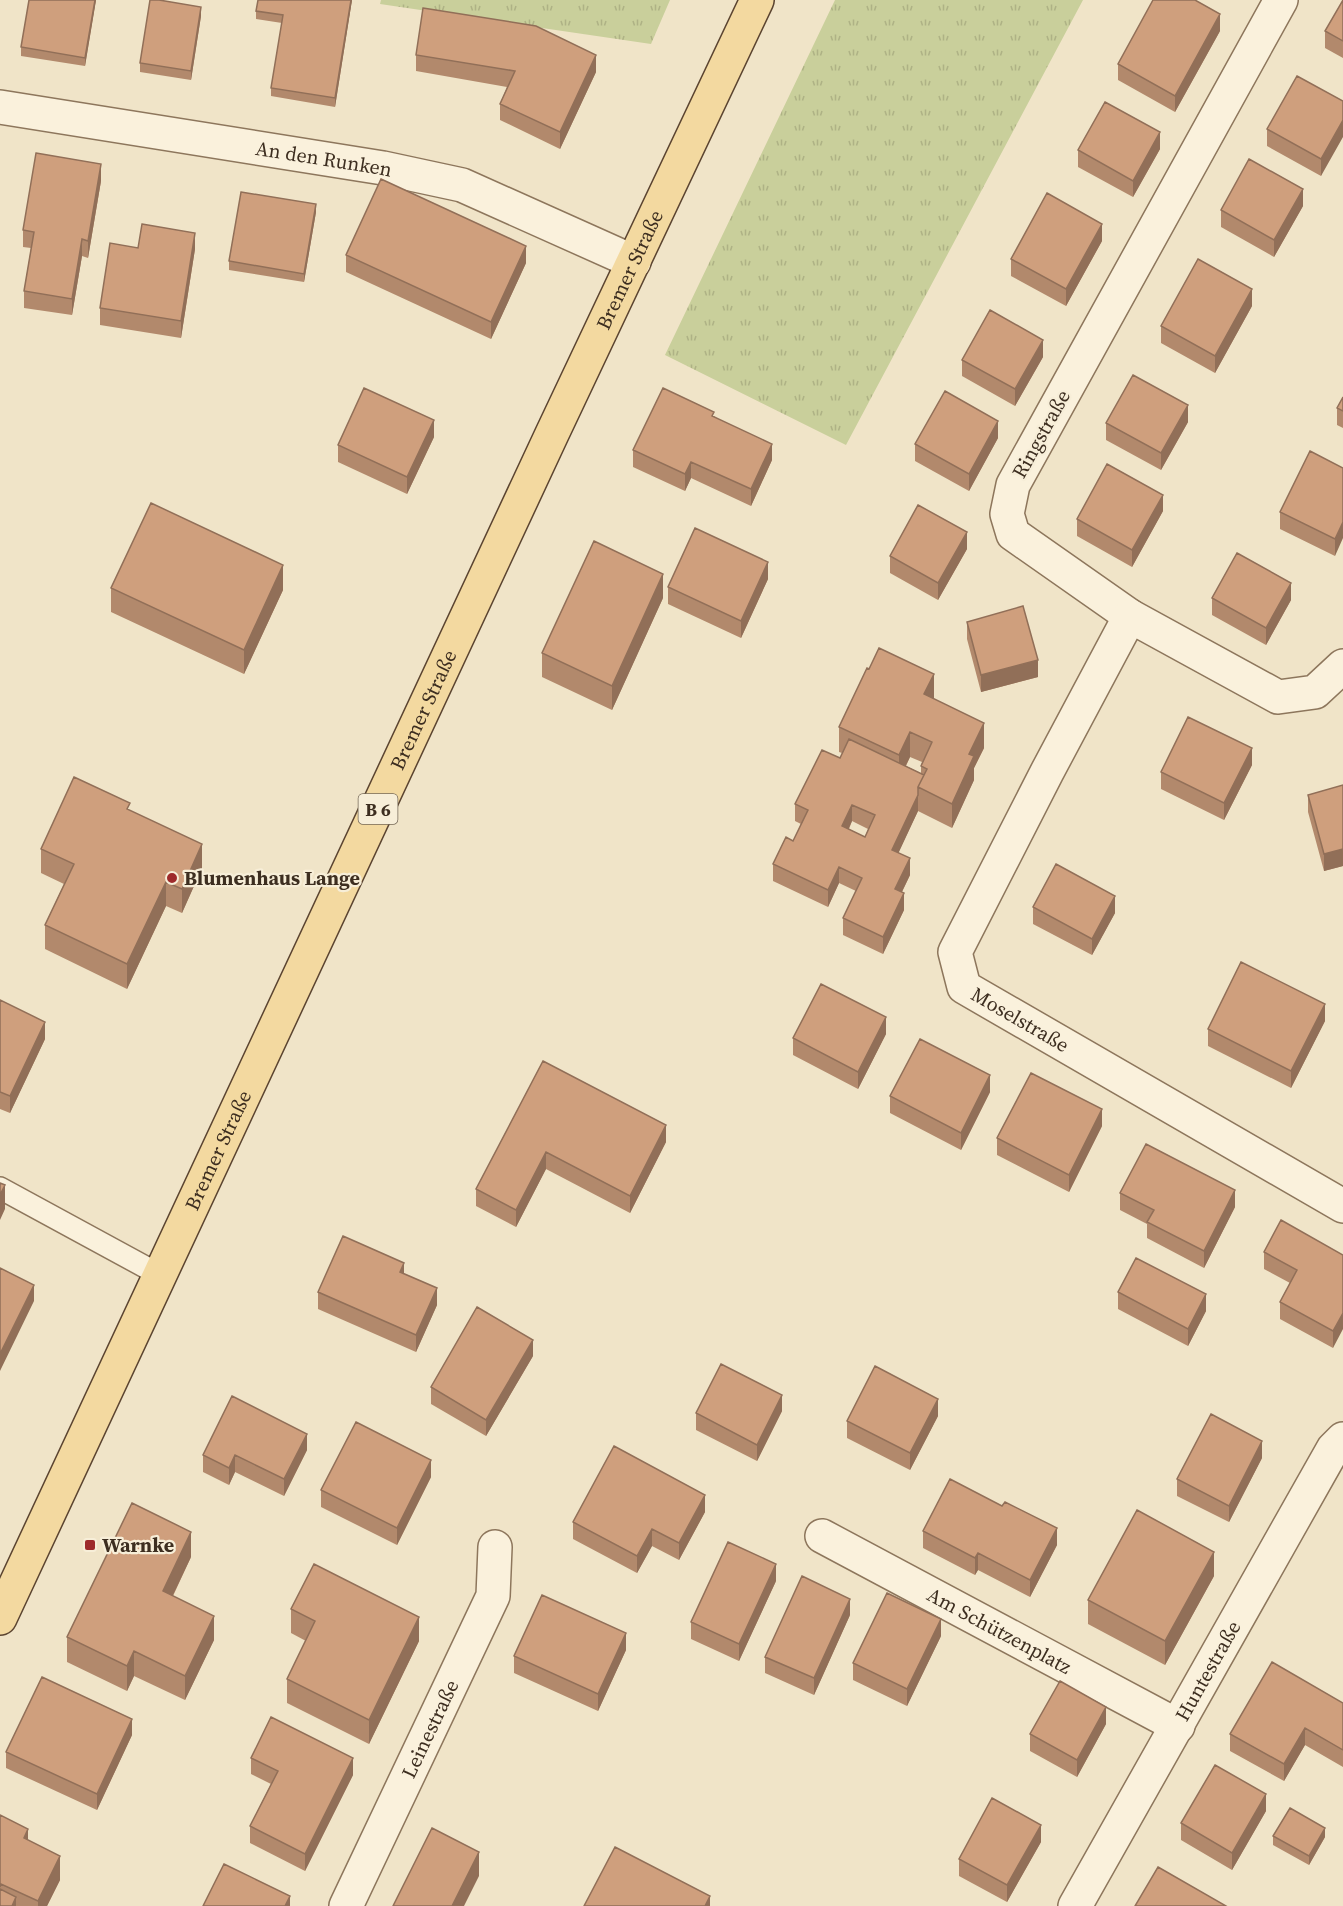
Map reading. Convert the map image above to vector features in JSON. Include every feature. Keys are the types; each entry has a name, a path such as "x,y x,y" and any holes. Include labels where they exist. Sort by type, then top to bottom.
{"main road":[{"name":"Bremer Straße","path":"0,1618 551,436 757,0"}],"street":[{"name":"Ringstraße","path":"1281,0 1013,485 1007,514 1013,534 1130,616 1278,697 1315,692 1343,666"},
{"name":"An den Runken","path":"0,107 383,168 462,185 634,262"},
{"name":"Moselstraße","path":"1130,616 955,952 964,987 1343,1206"},
{"name":"Huntestraße","path":"1075,1906 1333,1449 1343,1439"},
{"name":"Am Schützenplatz","path":"822,1536 1178,1726"},
{"name":"Leinestraße","path":"346,1906 493,1596 495,1547"}],"lane":[{"path":"0,1188 160,1275"}],"green space":[{"path":"381,0 670,0 651,44 380,4"},
{"path":"835,0 1083,0 846,445 665,355"}],"building":[{"path":"29,0 95,0 85,58 21,47"},
{"path":"150,0 201,7 191,71 140,63"},
{"path":"258,0 351,0 335,98 271,88 283,15 256,11"},
{"path":"1153,0 1195,0 1220,14 1175,96 1118,64"},
{"path":"1343,0 1343,41 1325,31"},
{"path":"423,8 536,26 596,55 560,132 500,104 515,71 416,55"},
{"path":"1297,76 1343,101 1343,120 1321,159 1267,129"},
{"path":"1105,102 1160,132 1133,181 1078,150"},
{"path":"36,153 101,164 88,241 82,239 72,299 24,291 34,232 23,230"},
{"path":"1249,159 1303,189 1274,240 1221,210"},
{"path":"381,179 526,246 491,322 346,255"},
{"path":"241,192 316,204 304,274 229,261"},
{"path":"1047,193 1102,224 1066,289 1011,259"},
{"path":"142,224 195,233 181,321 100,308 110,243 138,248"},
{"path":"1198,259 1252,289 1215,356 1161,326"},
{"path":"990,310 1043,340 1015,389 962,360"},
{"path":"1133,375 1188,405 1161,453 1106,423"},
{"path":"364,388 434,420 407,477 338,445"},
{"path":"663,388 714,412 712,416 772,444 751,489 691,462 685,474 633,450"},
{"path":"945,391 998,421 969,474 915,444"},
{"path":"1343,397 1343,411 1337,408"},
{"path":"1310,451 1343,468 1343,522 1335,539 1280,512"},
{"path":"1107,464 1163,495 1132,550 1077,519"},
{"path":"151,503 283,565 244,650 111,588"},
{"path":"918,505 967,532 938,583 890,556"},
{"path":"695,528 768,562 741,621 668,587"},
{"path":"594,541 663,574 612,686 542,653"},
{"path":"1237,553 1291,583 1266,628 1212,598"},
{"path":"1023,606 1038,660 981,675 967,622"},
{"path":"879,648 934,674 924,694 984,723 969,754 974,756 952,804 918,787 927,769 921,766 932,742 910,732 899,755 839,727"},
{"path":"1188,717 1252,748 1224,803 1161,772"},
{"path":"849,739 924,775 918,787 918,795 892,850 910,858 895,889 904,893 883,937 843,918 862,878 839,867 828,890 773,864 786,837 793,841 808,810 795,804 822,750 840,758","holes":["852,805 875,815 865,837 842,826"]},
{"path":"74,777 130,803 127,809 202,844 182,889 166,882 127,964 45,925 74,864 41,849"},
{"path":"1343,785 1343,849 1324,854 1308,795"},
{"path":"1056,864 1115,896 1092,939 1033,907"},
{"path":"1241,962 1325,1004 1291,1071 1208,1029"},
{"path":"821,984 886,1017 858,1072 793,1038"},
{"path":"0,1000 45,1022 10,1096 0,1092"},
{"path":"920,1039 990,1075 961,1133 890,1096"},
{"path":"543,1061 666,1125 630,1196 546,1152 516,1210 476,1189"},
{"path":"1031,1073 1102,1109 1069,1175 997,1138"},
{"path":"1146,1144 1235,1190 1204,1251 1147,1222 1154,1210 1120,1193"},
{"path":"0,1183 5,1185 0,1195"},
{"path":"1281,1220 1343,1255 1343,1313 1333,1331 1280,1302 1297,1270 1264,1252"},
{"path":"343,1236 404,1263 400,1272 437,1288 416,1335 318,1292"},
{"path":"1136,1258 1206,1294 1188,1329 1118,1292"},
{"path":"0,1268 34,1285 0,1354"},
{"path":"477,1307 533,1340 486,1420 431,1387"},
{"path":"721,1364 782,1395 757,1445 696,1413"},
{"path":"875,1366 938,1399 910,1453 847,1421"},
{"path":"232,1396 307,1434 284,1479 235,1455 229,1468 203,1455"},
{"path":"1211,1414 1262,1441 1229,1506 1177,1479"},
{"path":"356,1422 431,1460 397,1528 321,1490"},
{"path":"614,1446 705,1495 679,1543 652,1529 637,1556 573,1522"},
{"path":"950,1479 1002,1506 1005,1502 1057,1528 1030,1580 978,1553 975,1558 923,1531"},
{"path":"132,1503 191,1532 163,1591 214,1616 185,1676 134,1651 127,1666 67,1637"},
{"path":"1137,1510 1214,1552 1165,1641 1088,1600"},
{"path":"728,1542 776,1564 739,1644 691,1622"},
{"path":"314,1564 419,1617 369,1720 287,1679 315,1621 291,1609"},
{"path":"802,1576 850,1599 814,1678 765,1657"},
{"path":"887,1593 941,1619 907,1689 853,1663"},
{"path":"542,1595 626,1633 598,1694 514,1656"},
{"path":"1272,1662 1343,1703 1343,1750 1305,1728 1284,1764 1230,1734"},
{"path":"42,1677 132,1719 97,1794 6,1752"},
{"path":"1060,1681 1106,1707 1077,1760 1030,1734"},
{"path":"271,1717 353,1758 305,1854 250,1826 278,1771 251,1758"},
{"path":"1215,1765 1266,1794 1232,1853 1181,1823"},
{"path":"992,1798 1041,1825 1007,1885 959,1859"},
{"path":"1290,1808 1325,1828 1309,1856 1273,1836"},
{"path":"0,1815 28,1829 24,1838 60,1856 38,1901 1,1884 0,1887"},
{"path":"432,1828 479,1852 452,1906 393,1906"},
{"path":"615,1847 710,1896 705,1906 584,1906"},
{"path":"224,1864 290,1896 285,1906 203,1906"},
{"path":"1158,1867 1226,1906 1135,1906"},
{"path":"0,1889 16,1897 12,1906 0,1906"}],"place":[{"name":"Blumenhaus Lange","path":"172,878"},
{"name":"Warnke","path":"90,1545"}]}
